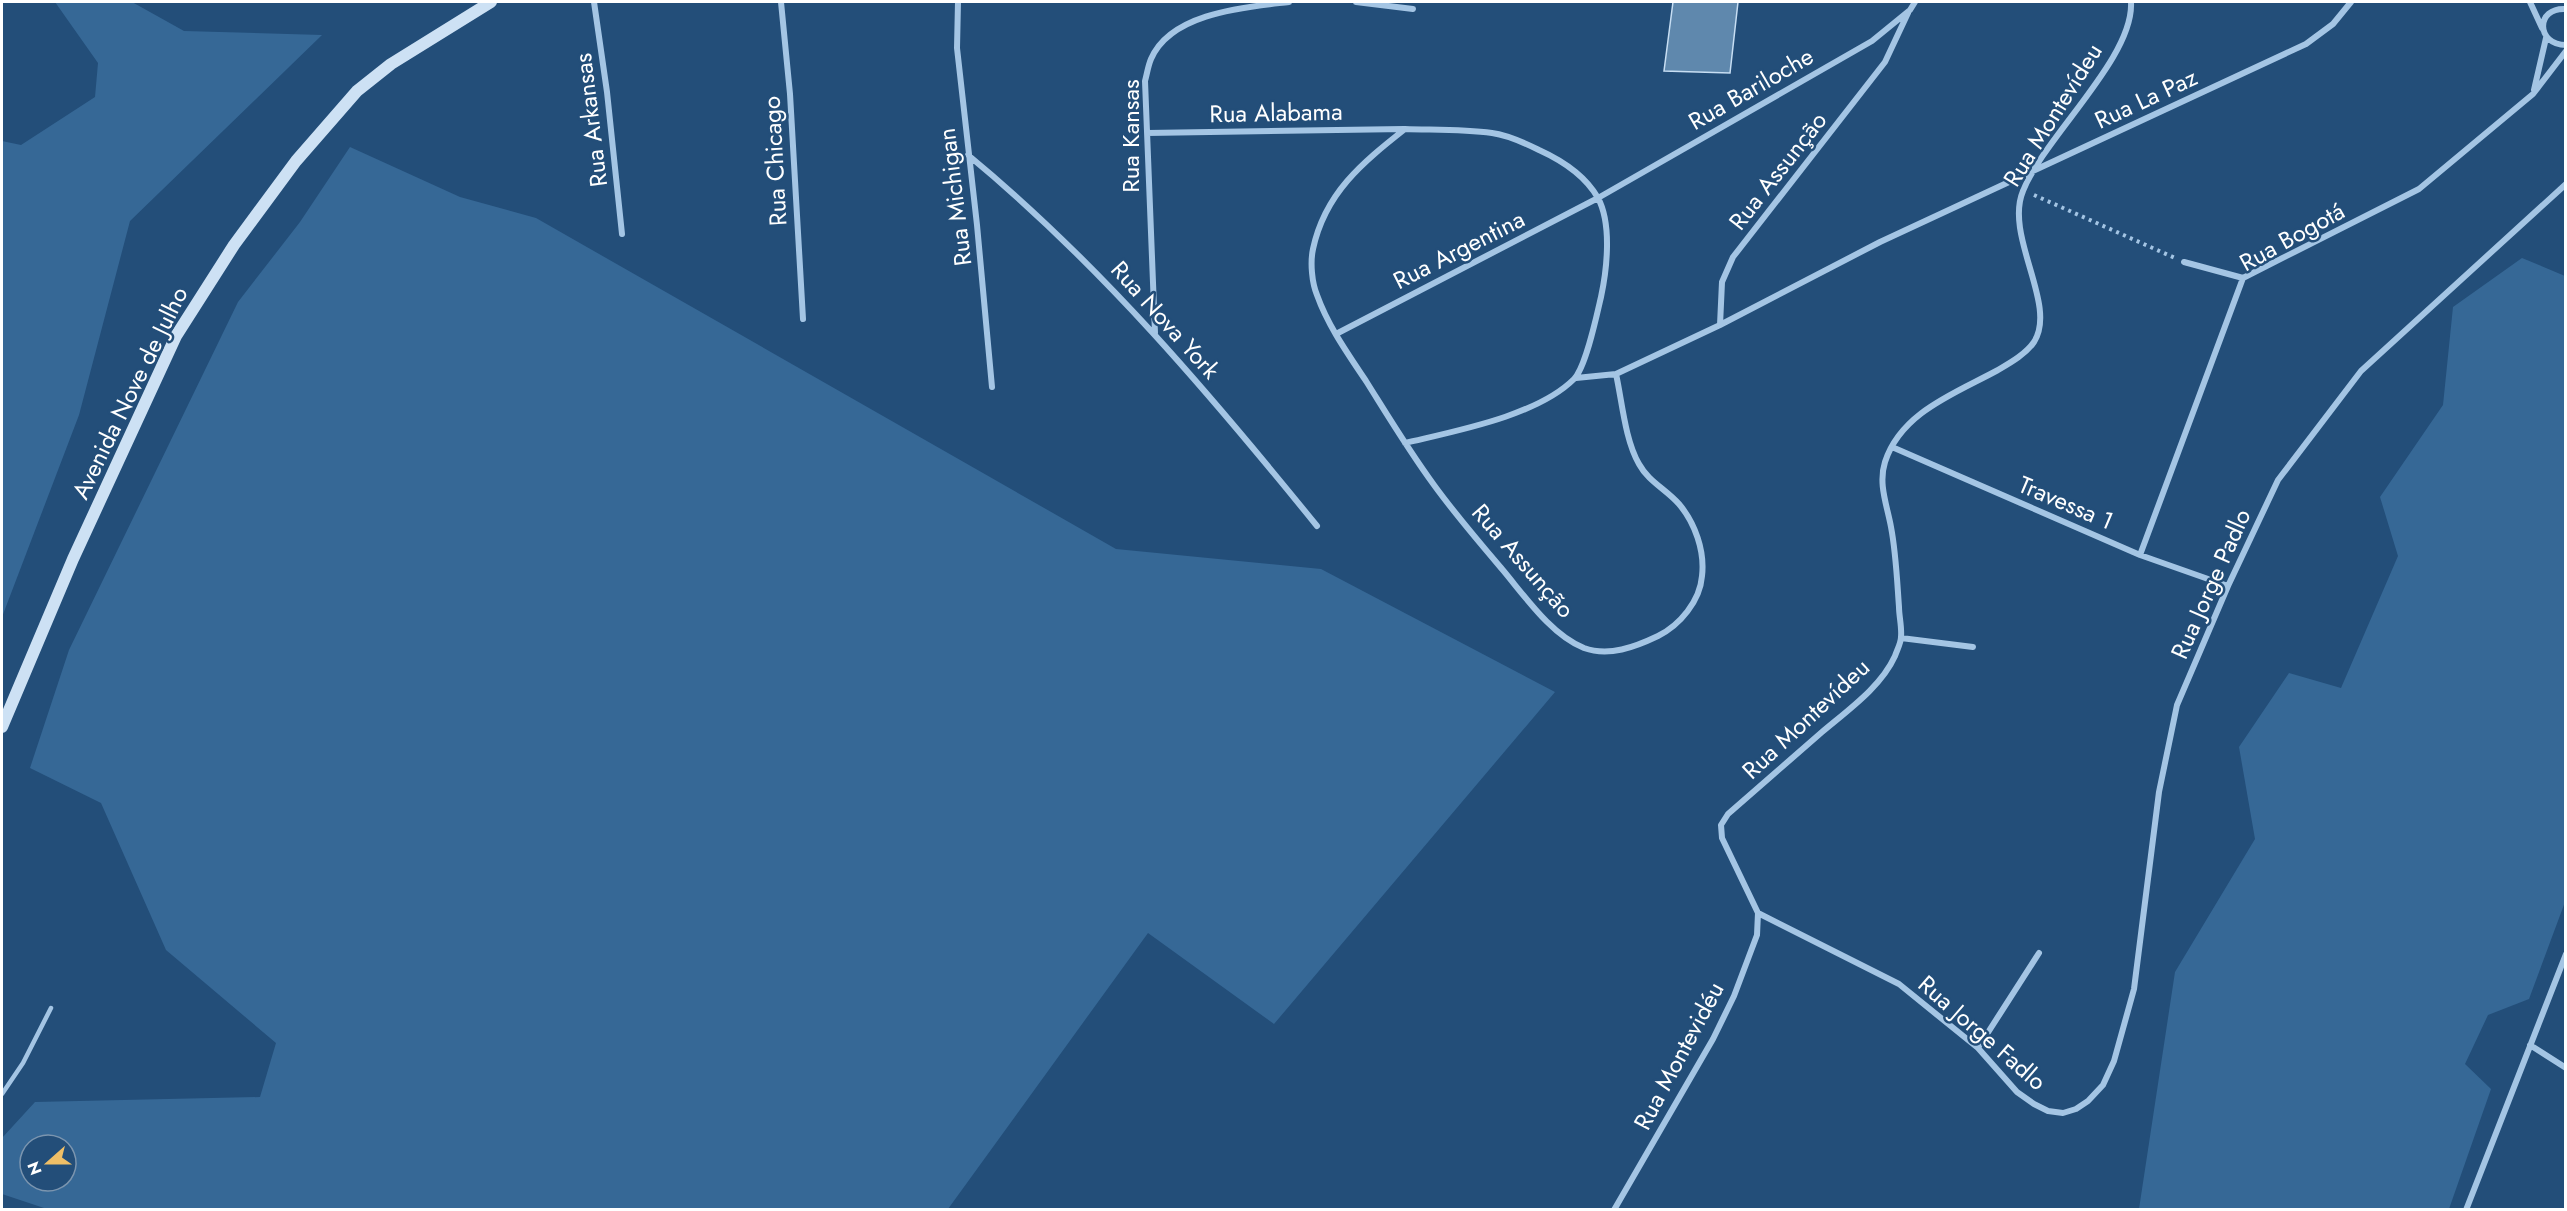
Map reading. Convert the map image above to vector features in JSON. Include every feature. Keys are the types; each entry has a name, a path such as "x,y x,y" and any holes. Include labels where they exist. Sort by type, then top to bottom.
{"main road":[{"name":"Avenida Nove de Julho","path":"2,727 73,559 160,369 198,298 296,161 357,91 391,64 491,2"}],"street":[{"name":"Rua Arkansas","path":"594,2 607,92 622,234"},
{"name":"Rua Chicago","path":"781,2 803,319"},
{"name":"Rua Michigan","path":"958,2 957,48 992,387"},
{"name":"Rua Kansas","path":"1155,334 1145,81 1152,57 1166,39 1198,19 1244,6 1289,2"},
{"path":"1356,2 1413,9"},
{"name":"Rua Bariloche","path":"1598,198 1872,41 1910,10 1915,2"},
{"name":"Rua Montevídeu","path":"1758,914 1742,876 1722,838 1721,825 1728,814 1867,693 1894,657 1901,638 1897,579 1883,479 1885,463 1903,429 1918,414 2013,361 2034,343 2042,322 2022,240 2018,206 2023,190 2034,171 2104,71 2125,35 2132,13 2131,2"},
{"name":"Rua La Paz","path":"1720,325 1880,242 2306,44 2333,24 2351,2"},
{"path":"2530,2 2545,35 2552,42 2565,45"},
{"path":"2552,2 2557,8"},
{"path":"2533,94 2545,35 2544,20 2551,11 2557,8 2565,9"},
{"name":"Rua Assunção","path":"1720,325 1722,282 1733,257 1885,62 1910,10"},
{"name":"Rua Bogotá","path":"2140,555 2243,278 2419,189 2533,94 2565,51"},
{"name":"Rua Alabama","path":"1147,133 1405,129 1493,133 1529,145 1562,161 1598,198"},
{"name":"Rua Assunção","path":"1405,129 1368,158 1341,186 1324,217 1313,251 1312,271 1316,294 1336,334 1435,486 1542,617 1571,641 1584,648 1601,651 1618,651 1671,630 1687,612 1699,593 1703,561 1697,533 1679,504 1640,467 1631,449 1616,374"},
{"name":"Rua Nova York","path":"968,155 1004,184 1097,272 1238,428 1317,526"},
{"name":"Rua Jorge Padlo","path":"2088,1101 2103,1085 2114,1061 2134,989 2159,792 2177,705 2228,586 2278,480 2324,416 2361,371 2565,184"},
{"path":"1576,378 1592,333 1603,287 1606,239 1604,218 1598,198"},
{"name":"Rua Argentina","path":"1336,334 1598,198"},
{"path":"2184,262 2243,278"},
{"path":"1405,443 1486,423 1535,404 1576,378 1616,374 1720,325"},
{"name":"Travessa 1","path":"1892,447 2140,555 2228,586"},
{"path":"1901,638 1973,647"},
{"name":"Rua Jorge Fadlo","path":"1758,914 1779,922 1899,984 1978,1048 2017,1092 2048,1111 2063,1113 2076,1109 2088,1101"},
{"name":"Rua Montevidéu","path":"1614,1209 1713,1039 1734,996 1757,935 1758,914"},
{"path":"1978,1048 2039,953"},
{"path":"2466,1209 2565,954"},
{"path":"2530,1045 2565,1068"}],"lane":[{"path":"2,1094 23,1063 51,1008"}],"path":[{"path":"2023,190 2184,262"}],"shaded area":[{"path":"55,2 132,2 184,31 322,35 130,221 79,415 2,617 2,141 21,145 95,97 98,63"},
{"path":"350,147 460,197 536,218 1116,549 1321,569 1555,692 1274,1024 1148,933 948,1209 50,1210 2,1194 2,1138 35,1102 260,1097 276,1043 166,950 101,803 30,768 69,650 238,302 300,222"},
{"path":"2522,258 2565,276 2565,902 2529,999 2488,1015 2465,1064 2491,1089 2449,1209 2139,1209 2175,972 2255,839 2239,747 2289,673 2341,688 2398,556 2380,497 2443,405 2453,307"}],"building":[{"path":"1673,2 1738,2 1730,73 1664,71"}]}
